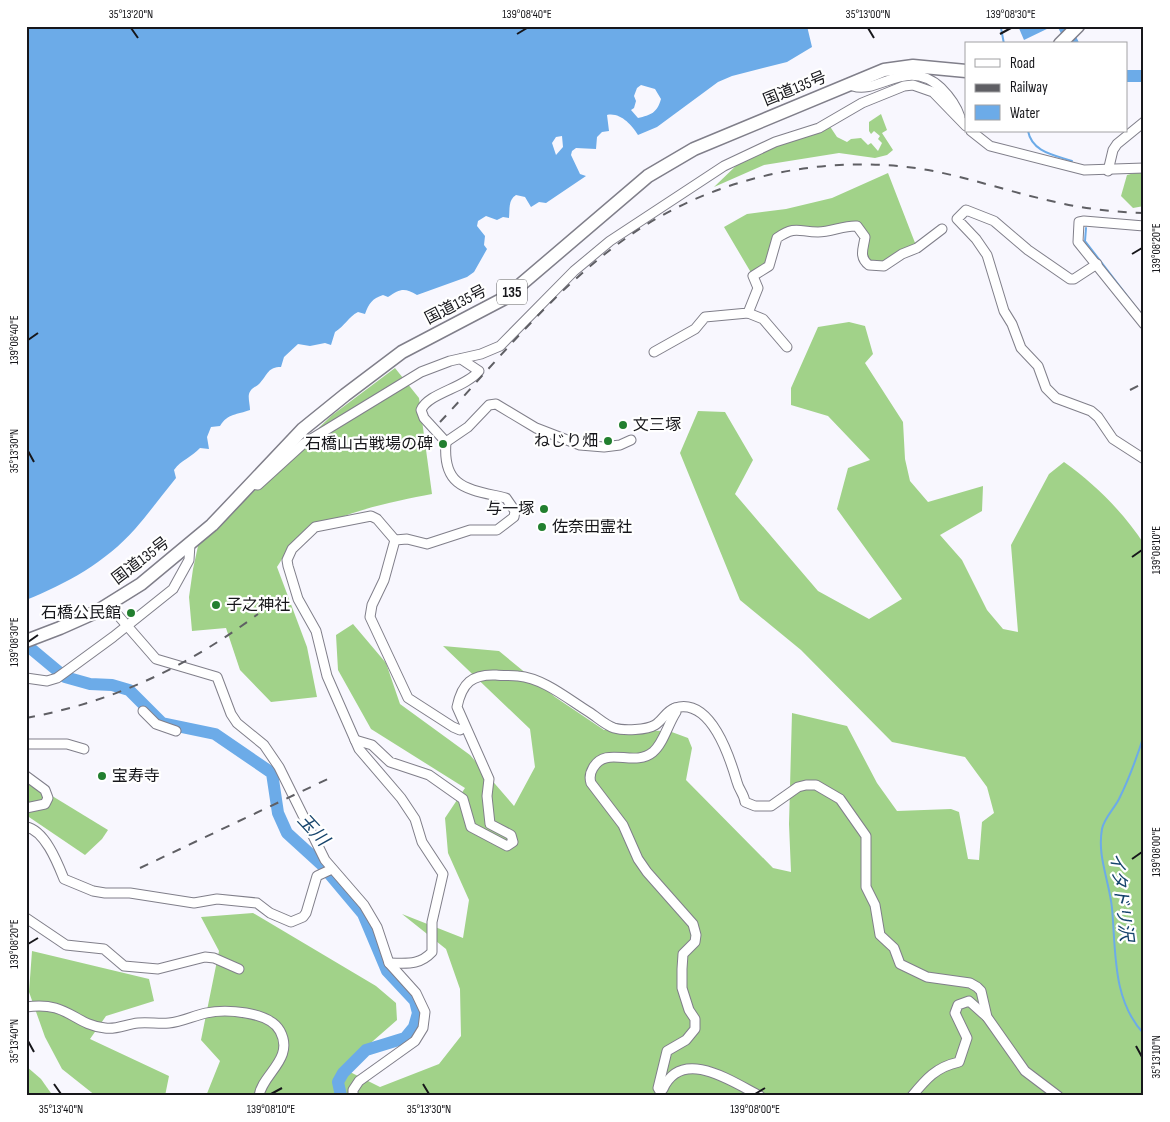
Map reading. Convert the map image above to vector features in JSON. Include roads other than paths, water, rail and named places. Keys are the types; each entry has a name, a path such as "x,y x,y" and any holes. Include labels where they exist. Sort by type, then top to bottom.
{"highway":[{"path":"1062,42 1076,28"},
{"name":"国道135号","path":"31,639 106,607 146,580 190,544 303,429 356,386 402,352 505,298 659,168 694,149 884,70 900,67 965,71"}],"street":[{"path":"851,84 861,88 906,75 922,77 937,84 948,95 956,105 963,123"},
{"path":"251,484 258,486 303,444 421,372 481,354 500,346 574,271 610,241 698,182 752,153 775,142 819,128 862,103 904,86 913,85 933,92 963,123"},
{"path":"1108,171 1113,150 1126,134 1144,122"},
{"path":"972,132 982,142 1000,149 1084,170 1108,171 1144,168"},
{"path":"1097,264 1074,279 1070,279 1028,250 994,221 966,210 957,219 976,239 987,255 1004,311 1012,324 1021,348 1038,366 1046,388 1056,398 1091,412 1098,417 1113,439 1144,459"},
{"path":"1144,226 1084,221 1080,222 1078,242 1144,324"},
{"path":"748,313 758,288 753,276 769,266 777,238 786,232 805,229 819,232 857,226 865,236 862,249 863,259 869,265 884,266 902,254 917,248 942,230"},
{"path":"654,352 694,329 705,317 748,313 763,319 787,347"},
{"path":"395,540 402,538 427,544 470,530 497,530 514,517 515,511 506,498 461,485 453,480 447,462 446,442 424,418 421,410 426,403 472,380 479,371 461,359"},
{"path":"446,442 468,427 489,405 496,404 536,428 580,445 604,447 620,445 631,440"},
{"path":"389,963 415,964 432,952 432,922 443,874 422,842 415,820 401,798 359,749 327,676 316,631 298,600 287,560 292,548 315,527 364,516 377,519 395,540"},
{"path":"395,540 384,580 372,605 372,623 392,660 408,698 453,727 460,730 465,727"},
{"path":"26,678 47,681 57,678 128,626 177,585 189,560 190,544"},
{"path":"106,607 128,626 156,660 217,676 231,714 237,723 264,745 279,768 325,860 364,905 377,927 389,963 422,1002 425,1023 415,1040 359,1082 353,1090 353,1096"},
{"path":"355,740 372,745 390,762 429,776 463,799 470,827 504,844 510,845 513,840 511,835 490,824 487,796 489,779 457,707 459,698 468,683 478,676 520,676 537,681 608,725 622,729 652,726 676,708 691,708 699,712 721,736 734,770 737,784 744,793 745,802 755,806 771,806 798,787 806,785 821,787 840,799 866,836 866,888 875,905 877,928 880,935 894,948 900,964 909,969 927,977 970,984 977,987 982,991 987,1017"},
{"path":"661,1094 658,1088 663,1077 667,1051 686,1040 695,1029 695,1018 689,1010 682,988 682,970 683,954 695,942 696,930 680,907 647,872 638,859 623,826 591,783 589,776 594,766 608,756 639,759 652,753 658,748 676,712 676,708"},
{"path":"143,711 156,724 176,731"},
{"path":"26,744 67,744 84,749"},
{"path":"26,776 44,790 48,798 45,804 26,808"},
{"path":"26,827 35,831 49,847 64,879 93,891 130,893 194,903 217,899 257,903 270,913 291,922 306,913 315,888 317,876 332,869"},
{"path":"26,918 66,945 104,949 124,966 158,969 205,957 214,958 239,969"},
{"path":"912,1096 930,1074 940,1068 958,1062 966,1038 955,1013 958,1005 969,1001 987,1017 1025,1071 1058,1096"},
{"path":"26,1007 57,1007 92,1025 105,1028 147,1022 170,1023 215,1012 264,1018 273,1022 279,1029 283,1045 276,1068 263,1086 259,1096"},
{"path":"661,1094 670,1077 685,1070 698,1068 714,1072 760,1096"}],"water":[{"path":"26,26 807,26 812,47 787,62 732,76 718,82 657,127 638,135 629,123 621,117 607,115 609,131 602,132 597,137 596,149 576,148 572,151 571,155 580,174 586,176 546,203 539,202 531,207 525,197 516,195 511,202 509,218 503,217 497,220 486,216 478,221 477,226 485,236 484,245 487,249 474,272 467,277 417,295 402,290 388,297 383,295 379,297 371,302 365,314 358,312 335,332 331,345 325,343 310,346 298,344 284,357 281,367 273,368 251,390 249,396 250,410 233,415 220,426 211,427 207,437 209,449 200,448 174,470 176,478 124,541 85,571 56,587 26,600","holes":["641,85 655,89 661,99 653,113 638,118 631,110 634,108 636,101 634,96 637,88","562,136 563,147 556,155 552,143 556,137"]},
{"path":"943,26 1018,26 964,29"},
{"path":"1018,26 1053,26 1024,40"}],"waterway":[{"path":"1064,26 1072,42"},
{"path":"1001,28 1004,42"},
{"path":"1128,76 1144,76"},
{"path":"1028,132 1034,144 1045,152 1072,161"},
{"path":"1086,228 1085,241 1141,314"},
{"name":"玉川","path":"26,640 28,646 65,677 90,684 112,685 129,690 162,723 215,734 272,773 278,813 287,833 321,864 363,914 387,971 415,1001 418,1013 414,1027 405,1038 366,1050 343,1073 338,1082 341,1096"},
{"name":"イタドリ沢","path":"1144,735 1123,791 1103,825 1101,839 1102,858 1111,898 1117,974 1126,1006 1144,1034"}],"railway":[{"path":"440,422 549,304 597,261 622,241 656,219 691,201 729,186 768,175 808,168 888,165 944,173 1078,207 1144,213"},
{"path":"1130,390 1144,383"},
{"path":"26,718 89,702 148,680 204,650 258,614"},
{"path":"140,868 332,777"}],"place":[{"name":"文三塚","path":"623,425"},
{"name":"ねじり畑","path":"608,441"},
{"name":"石橋山古戦場の碑","path":"443,444"},
{"name":"与一塚","path":"544,509"},
{"name":"佐奈田霊社","path":"542,527"},
{"name":"子之神社","path":"216,605"},
{"name":"石橋公民館","path":"131,613"},
{"name":"宝寿寺","path":"102,776"}]}
